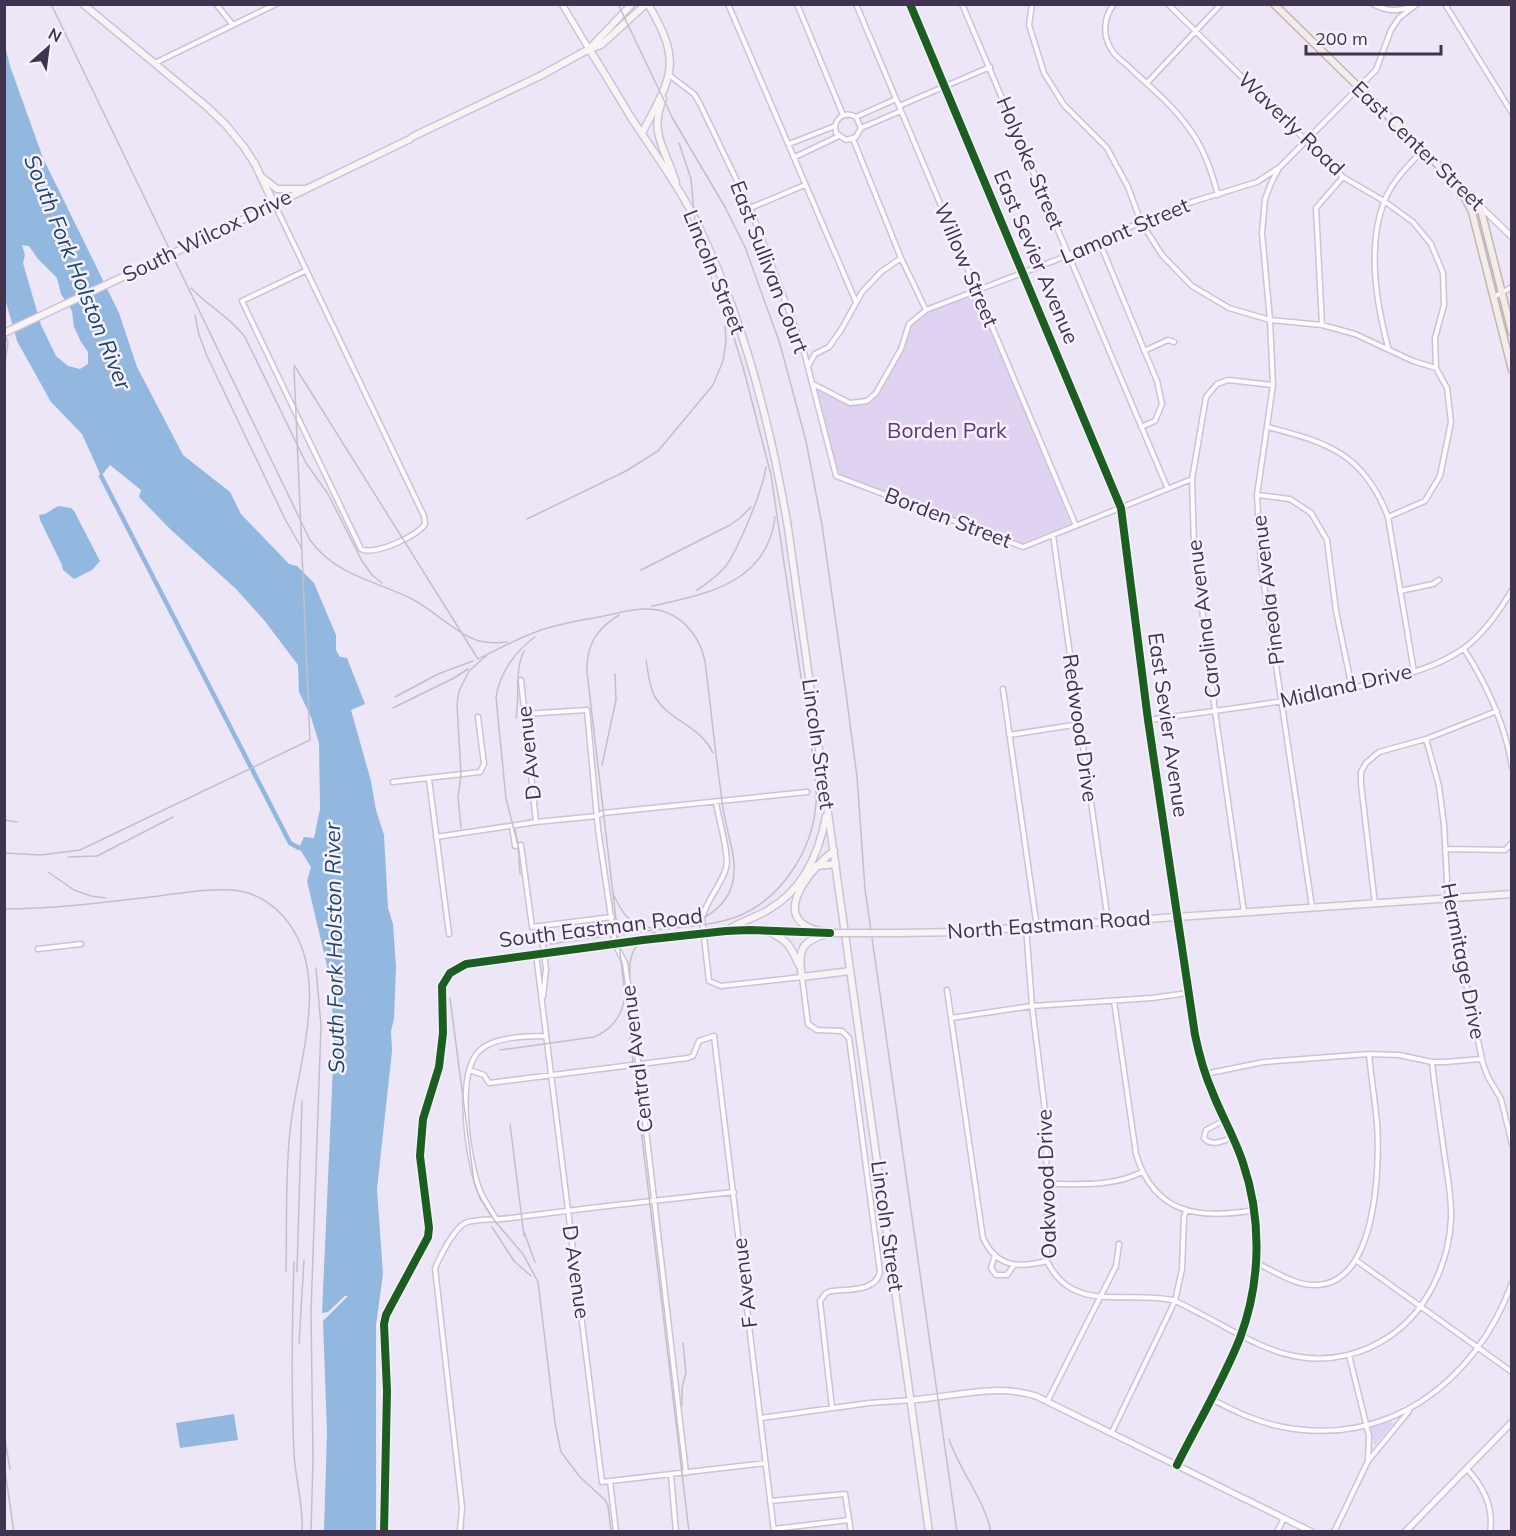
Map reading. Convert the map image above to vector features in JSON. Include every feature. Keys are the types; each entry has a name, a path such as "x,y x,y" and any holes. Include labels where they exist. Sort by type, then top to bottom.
{"main road":[{"path":"83,4 206,106 232,132 261,176 274,204"},
{"name":"South Wilcox Drive","path":"4,333 542,75 589,50 632,4"},
{"path":"589,50 601,45 647,4 668,44 671,58 668,86 661,103 657,124 662,150 678,189"},
{"name":"East Center Street","path":"1274,4 1480,206"},
{"name":"Lincoln Street","path":"589,50 678,189 694,218 711,255 735,319 757,386 771,439 788,528 929,1532"},
{"path":"642,133 669,75"},
{"path":"261,176 277,189 306,189"},
{"path":"1458,184 1472,212 1512,370"},
{"path":"1480,206 1512,333"},
{"path":"1476,230 1483,234 1485,243 1491,250"},
{"path":"726,931 770,909 800,881 811,866 819,849 828,810"},
{"path":"830,933 805,926 798,919 794,910 796,899 816,866 834,851"},
{"path":"816,866 836,864"},
{"name":"North Eastman Road","path":"830,933 900,933 1026,927 1512,894"},
{"path":"766,930 791,946 801,973"},
{"path":"801,973 800,952 806,943 815,937 830,933"},
{"path":"801,973 850,971"}],"street":[{"path":"216,4 233,25"},
{"path":"154,63 276,4"},
{"name":"Lincoln Street","path":"562,4 589,50"},
{"path":"728,4 856,302"},
{"path":"797,4 843,115"},
{"name":"Willow Street","path":"856,4 1076,526"},
{"name":"East Sevier Avenue","path":"910,4 1121,508 1148,720 1195,1035 1205,1074 1233,1137 1248,1181 1254,1210 1256,1263 1241,1335 1177,1465"},
{"name":"Holyoke Street","path":"962,4 1167,487"},
{"path":"1032,4 1029,25 1044,74 1064,105 1107,148 1128,187 1141,222 1162,255 1192,286 1229,308 1270,320 1322,325 1356,334 1413,361 1436,368"},
{"path":"1114,4 1108,12 1105,23 1105,35 1112,51 1147,83 1187,125 1200,143 1218,195"},
{"name":"Waverly Road","path":"1168,4 1343,177 1384,201 1413,222 1431,244 1443,273 1444,305 1435,338 1436,368 1447,388 1451,422 1440,476 1425,501 1388,517"},
{"path":"1147,83 1221,4"},
{"path":"1373,4 1396,12 1416,6"},
{"path":"1445,4 1512,113"},
{"name":"Lamont Street","path":"812,383 850,403 867,401 876,393 902,349 909,324 927,310 1069,255 1141,222 1192,202 1257,182 1280,167 1376,70 1391,30 1399,18 1416,6"},
{"path":"899,106 990,67"},
{"name":"East Sullivan Court","path":"669,75 694,94 750,208 803,348 836,476"},
{"path":"856,117 861,128 859,135 846,140 839,136 835,126 843,115 856,117 896,99"},
{"path":"861,128 901,111"},
{"path":"789,144 835,126"},
{"path":"795,157 839,136"},
{"path":"853,139 902,258 927,310"},
{"path":"1388,348 1374,274 1377,230 1384,201 1399,176 1423,150"},
{"name":"Pineola Avenue","path":"1280,167 1265,199 1262,233 1273,385 1257,495 1261,564 1312,908"},
{"path":"1322,325 1316,208 1343,177"},
{"path":"750,208 805,185"},
{"path":"274,204 425,520 421,530 388,547 365,551 361,549 242,301 305,271"},
{"name":"East Center Street","path":"1480,206 1512,237"},
{"path":"1099,241 1157,381 1162,404 1155,421 1141,427"},
{"path":"807,367 815,354 829,347 862,292 881,272 902,258"},
{"path":"1494,297 1512,287"},
{"path":"1144,351 1168,340 1174,342"},
{"name":"Carolina Avenue","path":"1244,913 1194,545 1192,479 1206,398 1217,384 1228,380 1273,385"},
{"path":"1268,427 1302,436 1340,451 1356,465 1379,494 1388,517 1414,672"},
{"name":"Borden Street","path":"836,476 1023,547 1167,487 1192,479"},
{"path":"1257,495 1290,499 1311,513 1327,540 1336,610 1352,688"},
{"name":"Redwood Drive","path":"1053,536 1108,921"},
{"path":"1400,591 1433,584 1439,580"},
{"name":"Midland Drive","path":"1148,720 1282,701 1352,688 1414,672 1464,649 1490,624 1512,590"},
{"path":"1464,649 1482,678 1497,711 1512,767"},
{"name":"D Avenue","path":"521,680 536,822 512,826 515,846 521,845 532,927 541,926 546,969 542,1004"},
{"path":"1003,689 1038,926"},
{"name":"Central Avenue","path":"524,714 587,710 597,816 615,944 625,963 686,1473"},
{"path":"1375,904 1361,784 1361,772 1366,763 1378,752 1426,739 1497,711"},
{"path":"393,782 480,772 484,764 478,717"},
{"path":"1010,735 1080,724"},
{"name":"Hermitage Drive","path":"1426,739 1439,786 1448,898 1481,1059 1488,1077 1502,1099 1512,1144"},
{"path":"429,779 449,934"},
{"path":"536,822 807,792"},
{"path":"716,802 727,865 719,886 704,911 703,934 709,978 713,984 721,986 801,973 808,1024 817,1030 842,1031 849,1038 880,1272 876,1281 868,1286 831,1291 826,1293 820,1301 832,1408"},
{"path":"436,837 512,826"},
{"path":"1445,849 1505,850 1512,843"},
{"path":"541,926 612,917"},
{"name":"Oakwood Drive","path":"1026,927 1032,1006 1046,1119 1047,1261 1064,1285 1078,1292 1101,1296 1175,1301 1241,1335 1279,1352 1299,1357 1327,1358 1349,1355 1373,1346 1390,1336 1410,1320 1436,1279 1445,1257 1451,1220 1432,1062"},
{"name":"South Eastman Road","path":"384,1532 387,1391 383,1329 386,1315 428,1237 420,1145 423,1119 439,1066 443,1033 441,993 445,979 457,968 466,964 726,931 766,930"},
{"name":"North Eastman Road","path":"766,930 830,933"},
{"path":"38,949 81,944"},
{"name":"D Avenue","path":"536,954 602,1482 610,1481 616,1532"},
{"path":"947,990 985,1242 995,1255 1014,1265 1030,1265 1047,1261"},
{"path":"951,1018 1032,1006 1152,998 1188,993"},
{"path":"1114,1000 1136,1154 1142,1172 1152,1187 1162,1196 1186,1210 1210,1215 1254,1210"},
{"path":"497,1220 475,1178 466,1115 469,1070 476,1054 483,1047 505,1039 546,1035"},
{"name":"F Avenue","path":"638,1064 693,1056 699,1041 714,1036 774,1530"},
{"path":"1205,1074 1264,1062 1369,1054 1399,1055 1432,1062 1462,1062 1481,1059"},
{"path":"1256,1263 1298,1282 1318,1285 1340,1278 1357,1261 1368,1227 1376,1179 1377,1123 1369,1054"},
{"path":"469,1070 484,1075 489,1083 638,1064"},
{"path":"1225,1120 1205,1131 1205,1140 1212,1143 1233,1137"},
{"path":"1047,1184 1111,1183 1142,1172"},
{"path":"460,1532 462,1507 435,1268 442,1253 462,1226 471,1221 497,1220 734,1192"},
{"path":"1112,1432 1175,1301 1182,1269 1186,1210"},
{"path":"1048,1400 1116,1266 1119,1244"},
{"path":"995,1255 990,1268 996,1275 1007,1275 1014,1265"},
{"path":"1357,1261 1512,1372"},
{"path":"1334,1532 1368,1461 1412,1408 1452,1379 1478,1348 1499,1313 1512,1283"},
{"path":"1349,1355 1369,1436 1368,1461"},
{"path":"761,1418 997,1390 1024,1393 1048,1400 1312,1532"},
{"path":"1210,1399 1253,1419 1286,1428 1327,1430 1366,1424 1412,1408"},
{"path":"1405,1532 1512,1422"},
{"path":"610,1481 766,1463"},
{"path":"1466,1468 1478,1481 1488,1503 1491,1518 1490,1532"},
{"path":"671,1475 676,1532"},
{"path":"770,1501 845,1494 851,1532"},
{"path":"1277,1532 1284,1518"},
{"path":"774,1530 849,1520"}],"green space":[{"name":"Borden Park","path":"975,293 1071,524 1022,543 838,477 816,385 846,401 868,399 876,393 912,325 926,310"},
{"path":"1392,1421 1393,1424 1374,1446 1371,1428"}],"water":[{"name":"South Fork Holston River","path":"4,42 10,66 43,158 119,313 137,367 183,455 230,492 241,514 289,564 297,566 314,583 336,635 336,650 340,657 347,658 365,704 351,710 384,835 388,908 393,924 396,967 394,1019 391,1031 392,1051 377,1189 383,1274 376,1325 376,1531 324,1531 327,1433 323,1321 348,1296 345,1296 328,1312 322,1313 334,1044 331,983 307,881 311,867 299,848 304,837 314,838 320,809 319,743 311,717 299,692 298,665 264,620 236,589 169,528 139,497 141,490 110,465 101,476 82,434 51,402 17,341 4,295","holes":["22,245 29,246 57,278 61,294 72,311 74,327 88,352 88,364 80,369 68,366 56,356 41,325 23,263 25,255"]},
{"path":"58,506 71,508 74,511 100,561 92,570 74,579 63,570 40,520 39,515"},
{"path":"234,1414 238,1440 180,1448 176,1423"}],"waterway":[{"path":"101,476 290,843 299,848"}],"railway":[{"path":"51,4 310,540 320,552 344,569 412,599 470,637 486,642 507,642"},
{"path":"618,4 673,119 725,207 745,247 780,344 806,441 822,525 846,693 857,777 865,889 957,1532"},
{"path":"550,944 706,924 736,917 767,899 780,886 801,855 814,821 817,792 813,758 771,475 729,322 700,250 696,233 691,179 679,143"},
{"path":"191,288 233,323 245,337 306,463 328,494 362,561 372,575 382,583"},
{"path":"195,315 207,356 285,519 302,549"},
{"path":"527,519 626,471 658,451 713,385 723,361 726,341 725,326"},
{"path":"4,328 8,343 4,369"},
{"path":"294,365 478,659 544,629 636,609 659,610 669,614 686,625 698,641 705,661 723,808 733,854 734,872 731,888 725,900 710,914 697,921"},
{"path":"4,853 41,855 80,850 310,740 294,368"},
{"path":"697,590 726,566 744,532 766,467"},
{"path":"641,570 730,525 751,507"},
{"path":"652,606 713,590 747,571 760,557 770,539 775,517"},
{"path":"619,615 604,626 594,639 588,654 587,672 613,894 627,917 637,924 651,928"},
{"path":"520,874 518,845 506,799 496,697 501,679 510,663 535,637"},
{"path":"516,718 519,667 524,651"},
{"path":"461,828 458,797 461,775 457,704 459,691 469,671 486,656"},
{"path":"646,660 655,697 669,712 701,736 713,753"},
{"path":"395,697 438,674 473,661"},
{"path":"393,708 468,669"},
{"path":"602,765 616,700 615,674"},
{"path":"68,857 97,856 173,817"},
{"path":"4,820 17,822"},
{"path":"74,890 48,872 71,888 74,890 105,898"},
{"path":"4,909 82,905 195,891 222,890 253,895 266,901 283,916 298,939 307,964 309,991 308,1019 288,1148 286,1272"},
{"path":"613,894 689,1532"},
{"path":"630,975 630,961 635,949 643,939 655,932"},
{"path":"311,1532 313,1458 311,1312 321,1026 316,968"},
{"path":"450,998 474,1182 480,1198 494,1220 523,1254 538,1282 555,1423 561,1452 580,1477 605,1500 608,1506 611,1532"},
{"path":"500,1050 594,1037 614,1023 624,1000"},
{"path":"297,1272 302,1101"},
{"path":"510,1124 524,1236"},
{"path":"492,1227 514,1261 531,1276"},
{"path":"523,1229 535,1262"},
{"path":"299,1344 304,1260"},
{"path":"294,1262 293,1429 302,1532"},
{"path":"682,1405 682,1388 686,1373 683,1343"},
{"path":"4,1434 10,1469"},
{"path":"949,1439 959,1463 978,1496 991,1532"},
{"path":"4,1464 14,1532"}],"cycle path":[{"path":"910,4 1121,508 1148,720 1195,1035 1207,1077 1243,1163 1254,1206 1255,1273 1247,1317 1226,1370 1177,1465"},
{"path":"384,1532 387,1391 384,1324 386,1315 428,1237 429,1228 420,1156 423,1119 439,1067 443,1033 442,986 450,973 466,964 726,931 830,933"}]}
